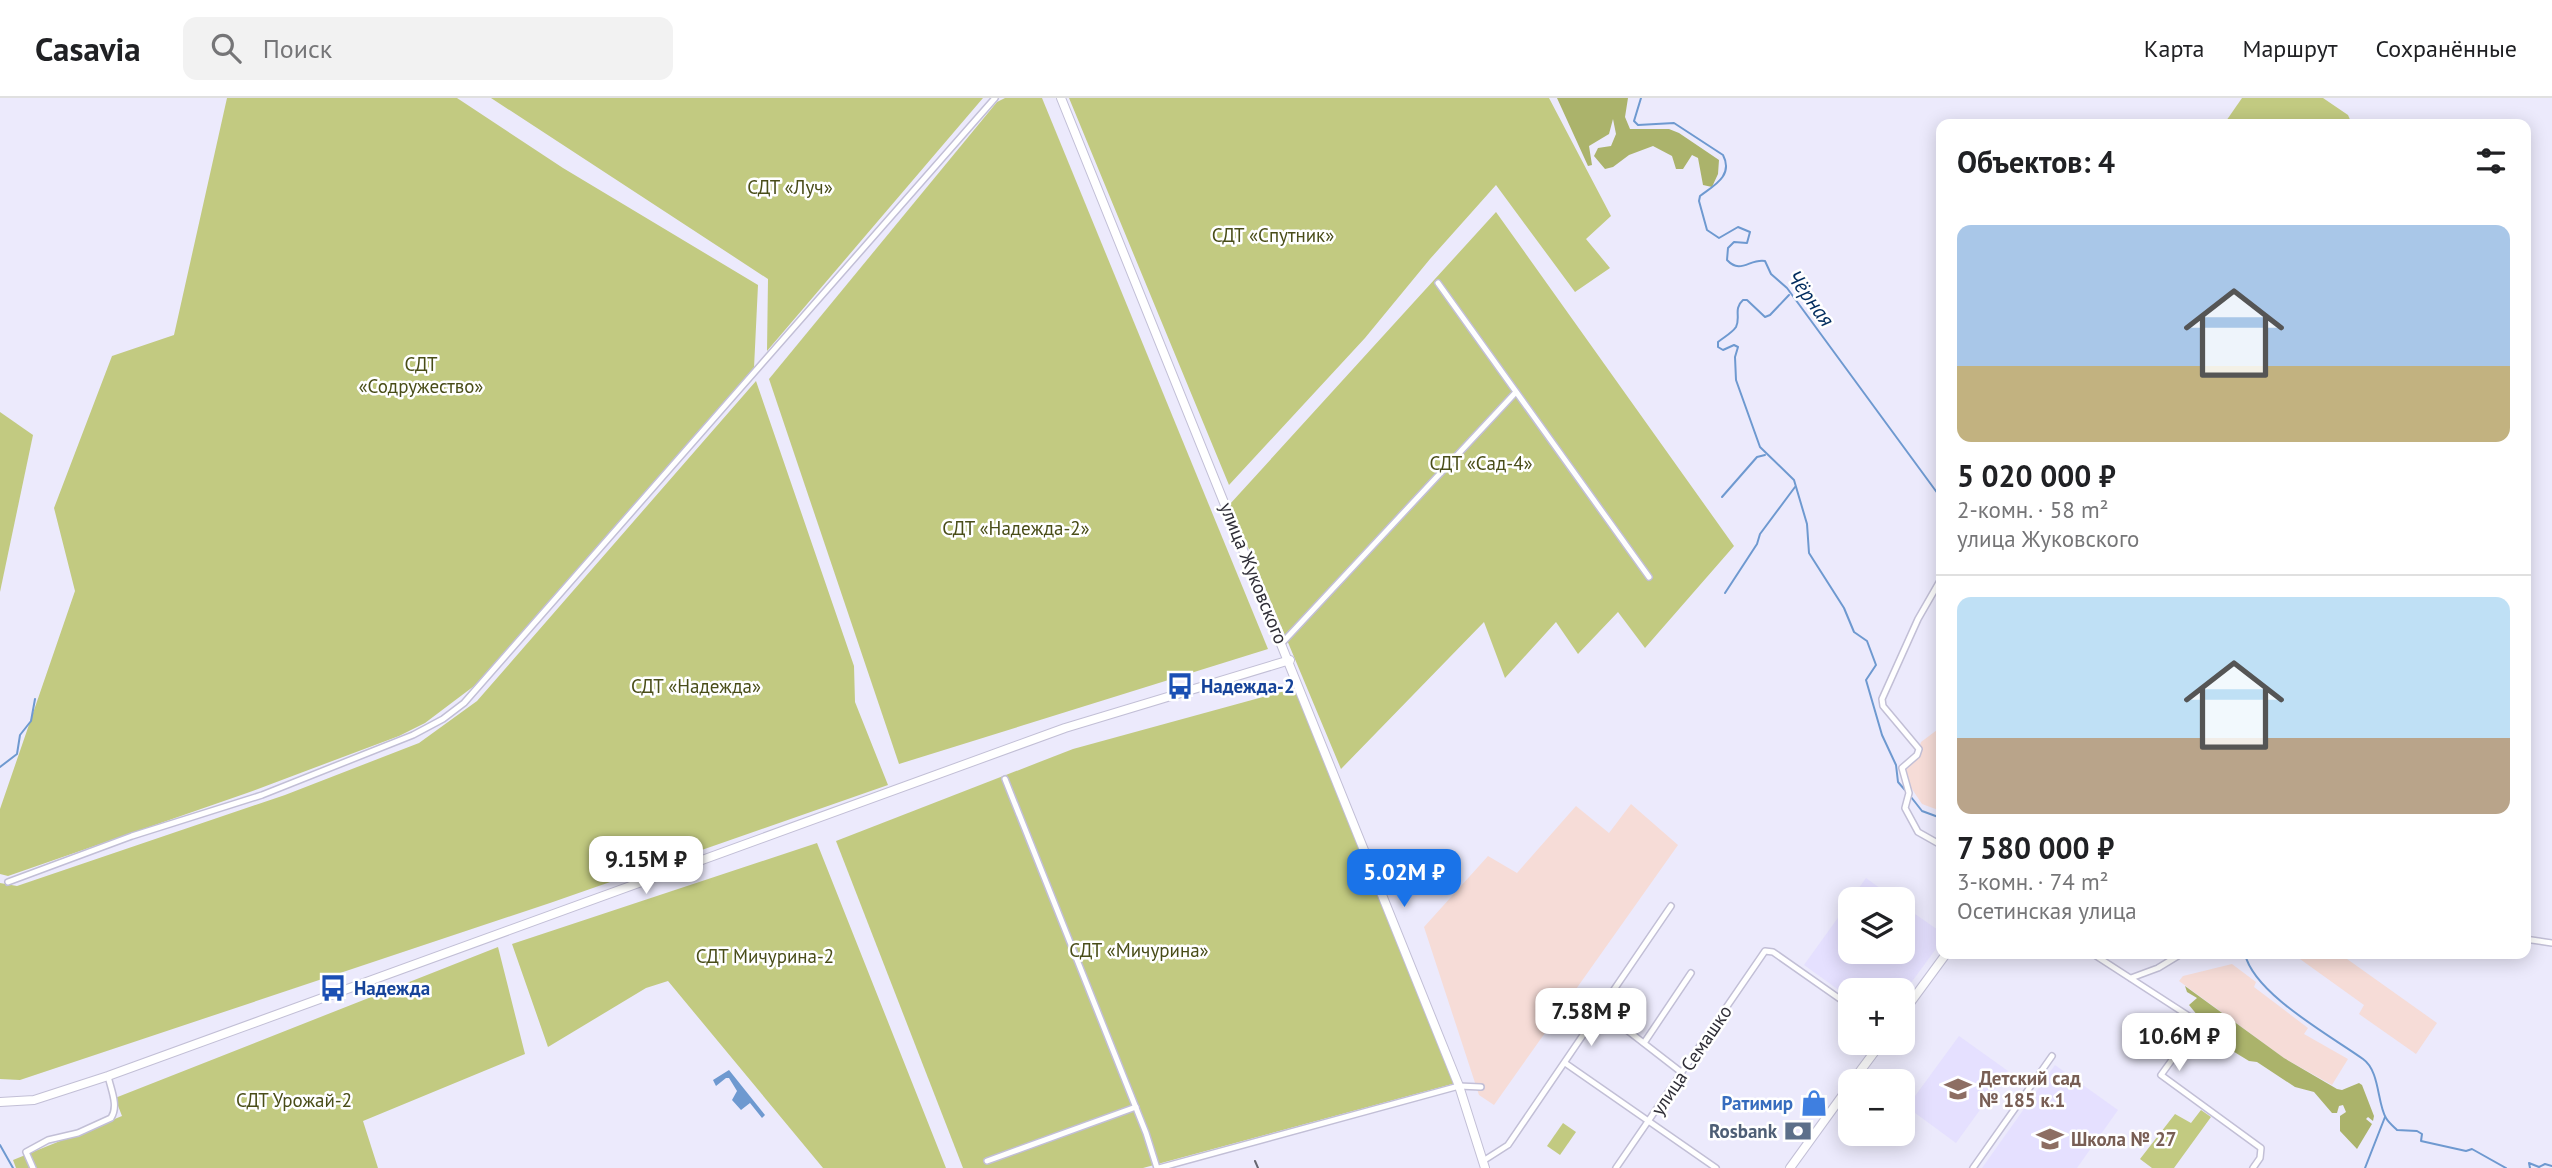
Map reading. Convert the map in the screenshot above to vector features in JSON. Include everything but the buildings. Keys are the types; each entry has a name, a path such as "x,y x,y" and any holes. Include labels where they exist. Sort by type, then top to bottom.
{"street":[{"path":"8,882 132,836 262,795 413,734 443,719 464,704 995,98"},
{"name":"улица Жуковского","path":"1061,98 1283,642 1459,1086 1484,1164"},
{"path":"1438,283 1649,577"},
{"path":"1283,642 1516,392"},
{"path":"1936,588 1918,619 1882,699 1883,706 1919,749 1917,755 1902,768 1909,793 1905,808 1918,832 1936,842"},
{"path":"0,1102 34,1100 108,1076 1065,728 1290,660"},
{"path":"1005,779 1158,1168 1459,1086 1481,1087"},
{"path":"1484,1164 1508,1145 1671,906"},
{"path":"2531,940 2552,943"},
{"name":"улица Семашко","path":"1616,1168 1765,950 1773,952 1838,998"},
{"path":"1915,996 1942,959"},
{"path":"2101,959 2195,1020 2194,1028 2161,1075 2261,1148 2260,1158 2253,1168"},
{"path":"2131,978 2173,959"},
{"path":"1644,1043 1691,973"},
{"path":"1601,1010 1681,1072"},
{"path":"1973,1168 2052,1056"},
{"path":"1564,1063 1716,1168"},
{"path":"33,1168 26,1152 48,1140 78,1133 111,1118 114,1114 114,1103 108,1076"},
{"path":"1790,1168 1838,1101"},
{"path":"986,1161 1136,1107"}],"shaded area":[{"path":"1936,731 1936,809 1922,804 1902,774 1904,767 1917,754 1921,742"},
{"path":"1631,804 1678,845 1494,1105 1479,1095 1424,927 1488,856 1517,873 1576,806 1609,833"},
{"path":"1866,878 1878,887 1860,887"},
{"path":"1915,914 1936,929 1936,949 1915,978 1838,978 1838,989 1804,965 1838,918 1838,964 1915,964"},
{"path":"2300,959 2347,959 2437,1023 2416,1054 2359,1014 2364,1005"},
{"path":"2232,964 2256,982 2254,987 2308,1028 2304,1034 2348,1059 2332,1085 2284,1058 2179,981 2183,976"},
{"name":"Детский сад № 185 к.1","path":"1959,1036 2008,1071 1956,1143 1915,1113 1915,1096"},
{"name":"Школа № 27","path":"2055,1065 2118,1110 2077,1168 1982,1168"}],"green space":[{"name":"СДТ «Содружество»","path":"227,98 457,98 563,168 758,285 754,368 490,674 425,723 399,736 247,793 8,876 0,874 0,809 75,591 54,508 112,356 174,335"},
{"name":"СДТ «Луч»","path":"491,98 983,98 767,351 768,279"},
{"name":"СДТ «Надежда-2»","path":"1005,98 1042,98 1268,649 899,764 769,379 997,102"},
{"name":"СДТ «Спутник»","path":"1069,98 1549,98 1611,216 1586,239 1610,268 1575,292 1496,185 1365,338 1229,485"},
{"path":"1557,98 1628,98 1625,117 1630,129 1669,129 1719,160 1718,174 1712,187 1703,185 1698,158 1692,155 1683,169 1676,169 1672,156 1653,146 1629,155 1613,167 1605,169 1594,156 1598,148 1611,146 1616,134 1613,119 1609,134 1589,146 1592,165 1588,166"},
{"path":"2242,98 2323,98 2350,119 2227,119"},
{"name":"СДТ «Сад-4»","path":"1496,212 1734,546 1645,648 1618,612 1578,654 1556,622 1505,678 1484,622 1341,769 1230,504"},
{"name":"СДТ «Надежда»","path":"756,381 854,666 855,702 888,785 550,903 20,1080 0,1079 0,883 17,886 285,795 419,743 477,701"},
{"path":"0,412 33,435 0,592"},
{"name":"СДТ «Мичурина»","path":"1296,688 1456,1083 1143,1168 963,1168 836,841 1073,749"},
{"name":"СДТ Мичурина-2","path":"817,843 946,1168 823,1168 668,981 646,988 548,1047 512,944"},
{"name":"СДТ Урожай-2","path":"498,947 525,1054 363,1121 378,1168 16,1168 13,1160 122,1116 115,1098"},
{"path":"2185,986 2284,1058 2337,1089 2342,1090 2359,1083 2362,1085 2374,1116 2373,1121 2368,1117 2366,1119 2372,1124 2357,1149 2340,1131 2340,1116 2346,1112 2343,1105 2339,1106 2337,1113 2332,1113 2314,1092 2295,1087 2257,1062 2249,1061 2231,1050 2212,1028 2225,1023 2224,1020 2213,1014 2206,1020 2198,1016 2189,1005 2197,998 2187,992"},
{"path":"2201,1110 2211,1117 2174,1168 2152,1168 2140,1159 2175,1114 2191,1123"},
{"path":"1563,1123 1576,1132 1560,1155 1547,1146"}],"water":[{"path":"729,1070 765,1115 762,1118 750,1103 741,1110 732,1100 737,1091 729,1078 716,1086 713,1080"}],"waterway":[{"name":"Чёрная","path":"1641,98 1634,121 1638,125 1674,123 1723,155 1726,162 1724,175 1700,196 1707,230 1719,238 1738,227 1750,232 1747,243 1734,242 1728,248 1727,260 1737,266 1765,261 1771,274 1787,288 1936,491"},
{"path":"1789,295 1765,317 1747,300 1743,300 1738,307 1736,327 1718,342 1718,347 1723,350 1734,345 1738,347 1735,357 1736,380 1760,447 1794,480 1807,524 1809,553 1844,608 1854,632 1867,641 1876,665 1866,680 1882,735 1896,765 1898,782 1905,790"},
{"path":"1722,497 1757,457 1765,455"},
{"path":"1725,593 1757,544 1760,534 1795,487"},
{"path":"0,767 17,754 20,735 31,721 35,699"},
{"path":"1911,797 1922,811 1936,816"},
{"path":"2247,959 2251,969 2278,999 2368,1064 2375,1079 2383,1112 2397,1130 2417,1131 2422,1134 2421,1141 2466,1151 2472,1149 2506,1168"},
{"path":"2365,1168 2385,1117"},
{"path":"0,1145 13,1168"},
{"path":"2530,1168 2529,1163 2539,1167 2545,1164 2552,1166"}],"railway":[{"path":"1255,1161 1258,1168"}],"place":[{"name":"Надежда-2","path":"1180,686"},
{"name":"Надежда","path":"333,988"},
{"name":"Детский сад № 185 к.1","path":"1958,1089"},
{"name":"Ратимир","path":"1814,1103"},
{"name":"Rosbank","path":"1798,1131"},
{"name":"Школа № 27","path":"2050,1139"}]}
